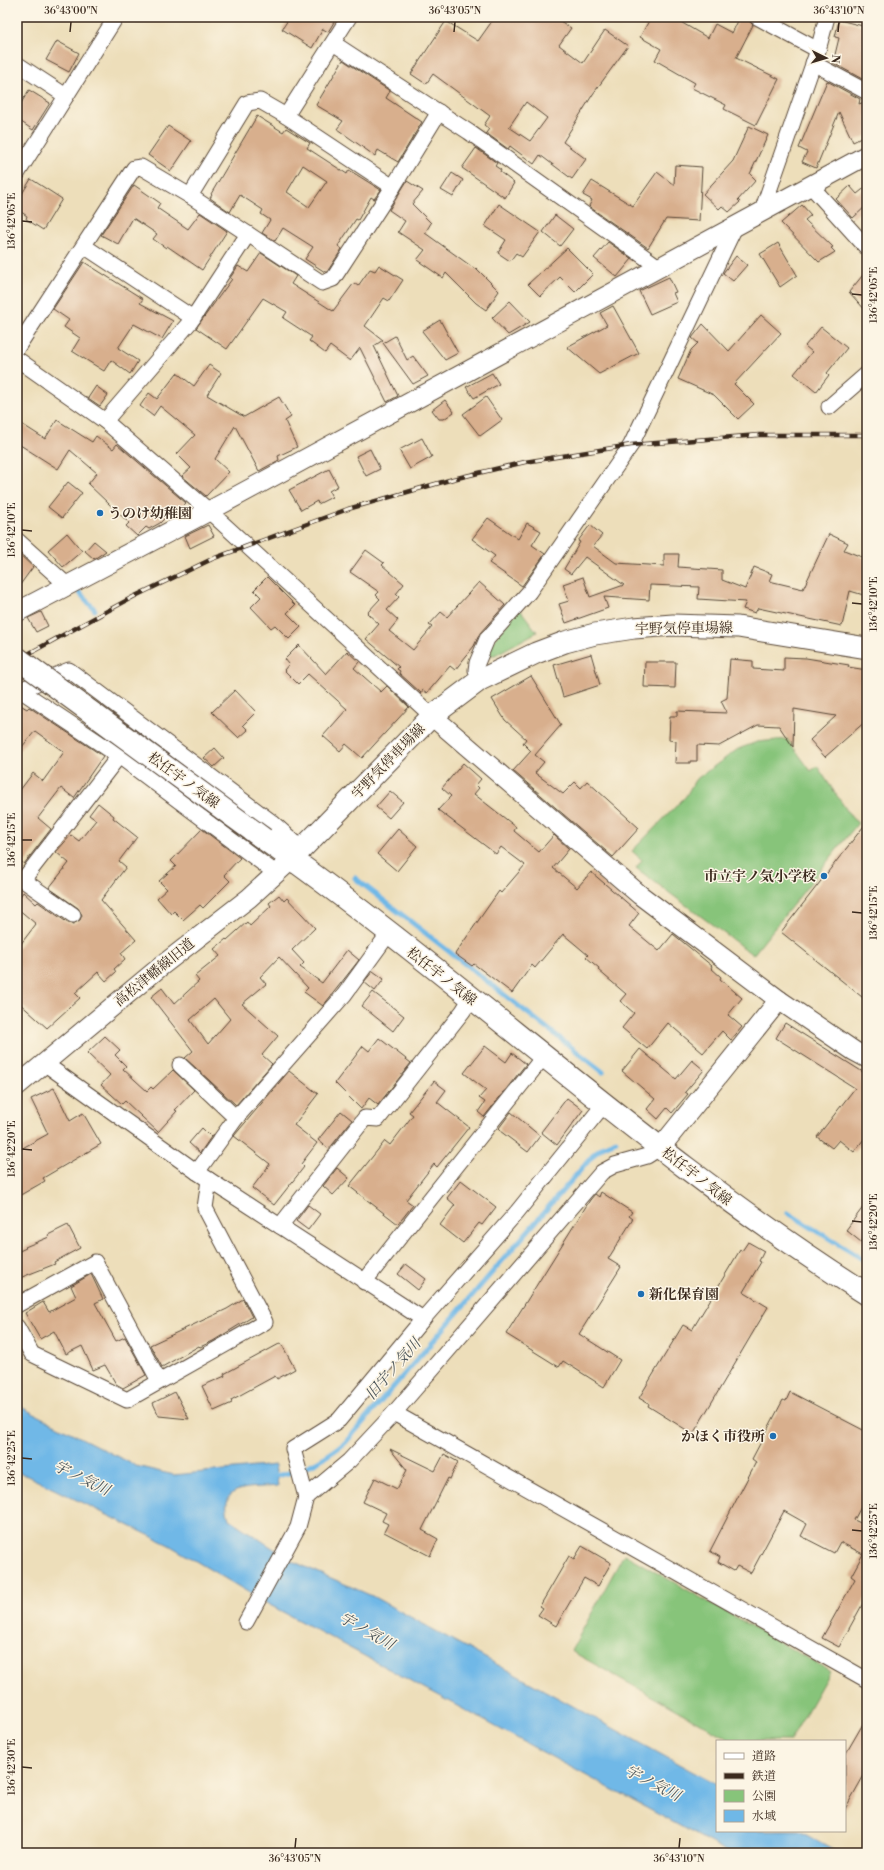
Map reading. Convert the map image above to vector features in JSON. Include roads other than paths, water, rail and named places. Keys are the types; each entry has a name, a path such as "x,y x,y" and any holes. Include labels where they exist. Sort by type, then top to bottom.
{"main road":[{"name":"宇野気停車場線","path":"290,860 432,716 480,680 536,653 565,642 595,634 634,628 673,625 738,628 867,648"},
{"name":"松任宇ノ気線","path":"17,658 264,839 389,933 732,1203 801,1252 867,1294"}],"street":[{"path":"17,174 116,17"},
{"path":"286,116 349,17"},
{"path":"757,17 867,92"},
{"path":"762,211 816,57 827,17"},
{"path":"333,42 439,112 660,268"},
{"path":"17,64 66,96"},
{"path":"190,196 247,103 260,101 286,116 393,187"},
{"path":"17,348 134,168 141,168 190,196 322,283 333,279 393,187 439,112"},
{"path":"17,612 209,511 867,155"},
{"path":"810,185 867,248"},
{"path":"480,680 476,670 477,663 487,639 530,592 631,445 735,227"},
{"path":"105,421 193,318 248,234"},
{"path":"84,246 193,318"},
{"path":"17,359 105,421 209,511 432,716 640,896 779,1000 854,1051 867,1058"},
{"path":"829,407 867,374"},
{"path":"17,540 67,585"},
{"path":"18,691 69,670 273,823 290,860"},
{"path":"18,691 119,756 290,860"},
{"path":"73,915 20,878 119,756"},
{"name":"高松津幡線旧道","path":"17,1086 160,966 249,898 290,860"},
{"path":"197,1172 236,1118 344,995 389,933"},
{"path":"280,1226 365,1118 378,1119 463,1012 471,998"},
{"path":"306,1496 349,1461 394,1413 602,1172 615,1165 647,1156 661,1147 779,1000"},
{"path":"364,1282 544,1056"},
{"path":"44,1063 197,1172 423,1319"},
{"path":"180,1065 236,1118"},
{"path":"248,1619 298,1527 306,1496 293,1449 339,1420 423,1319 517,1212 605,1103"},
{"path":"17,1327 32,1354 127,1400 265,1322 205,1208 209,1180"},
{"path":"17,1306 95,1262 159,1381"},
{"path":"394,1413 867,1680"}],"water":[{"name":"宇ノ気川","path":"17,1405 136,1466 174,1475 275,1465 278,1486 248,1488 233,1493 228,1499 227,1507 229,1519 292,1561 372,1596 716,1784 716,1832 802,1832 840,1853 730,1853 268,1604 169,1545 17,1471"}],"waterway":[{"path":"79,592 95,610"},
{"path":"355,878 603,1072"},
{"name":"旧宇ノ気川","path":"270,1477 281,1475 310,1465 327,1456 345,1443 596,1152 604,1146 616,1141"},
{"path":"788,1213 867,1262"}],"railway":[{"path":"17,660 133,597 212,559 348,509 453,479 525,462 631,445 759,435 867,435"}],"place":[{"name":"うのけ幼稚園","path":"100,513"},
{"name":"市立宇ノ気小学校","path":"824,876"},
{"name":"新化保育園","path":"641,1294"},
{"name":"かほく市役所","path":"773,1436"}]}
